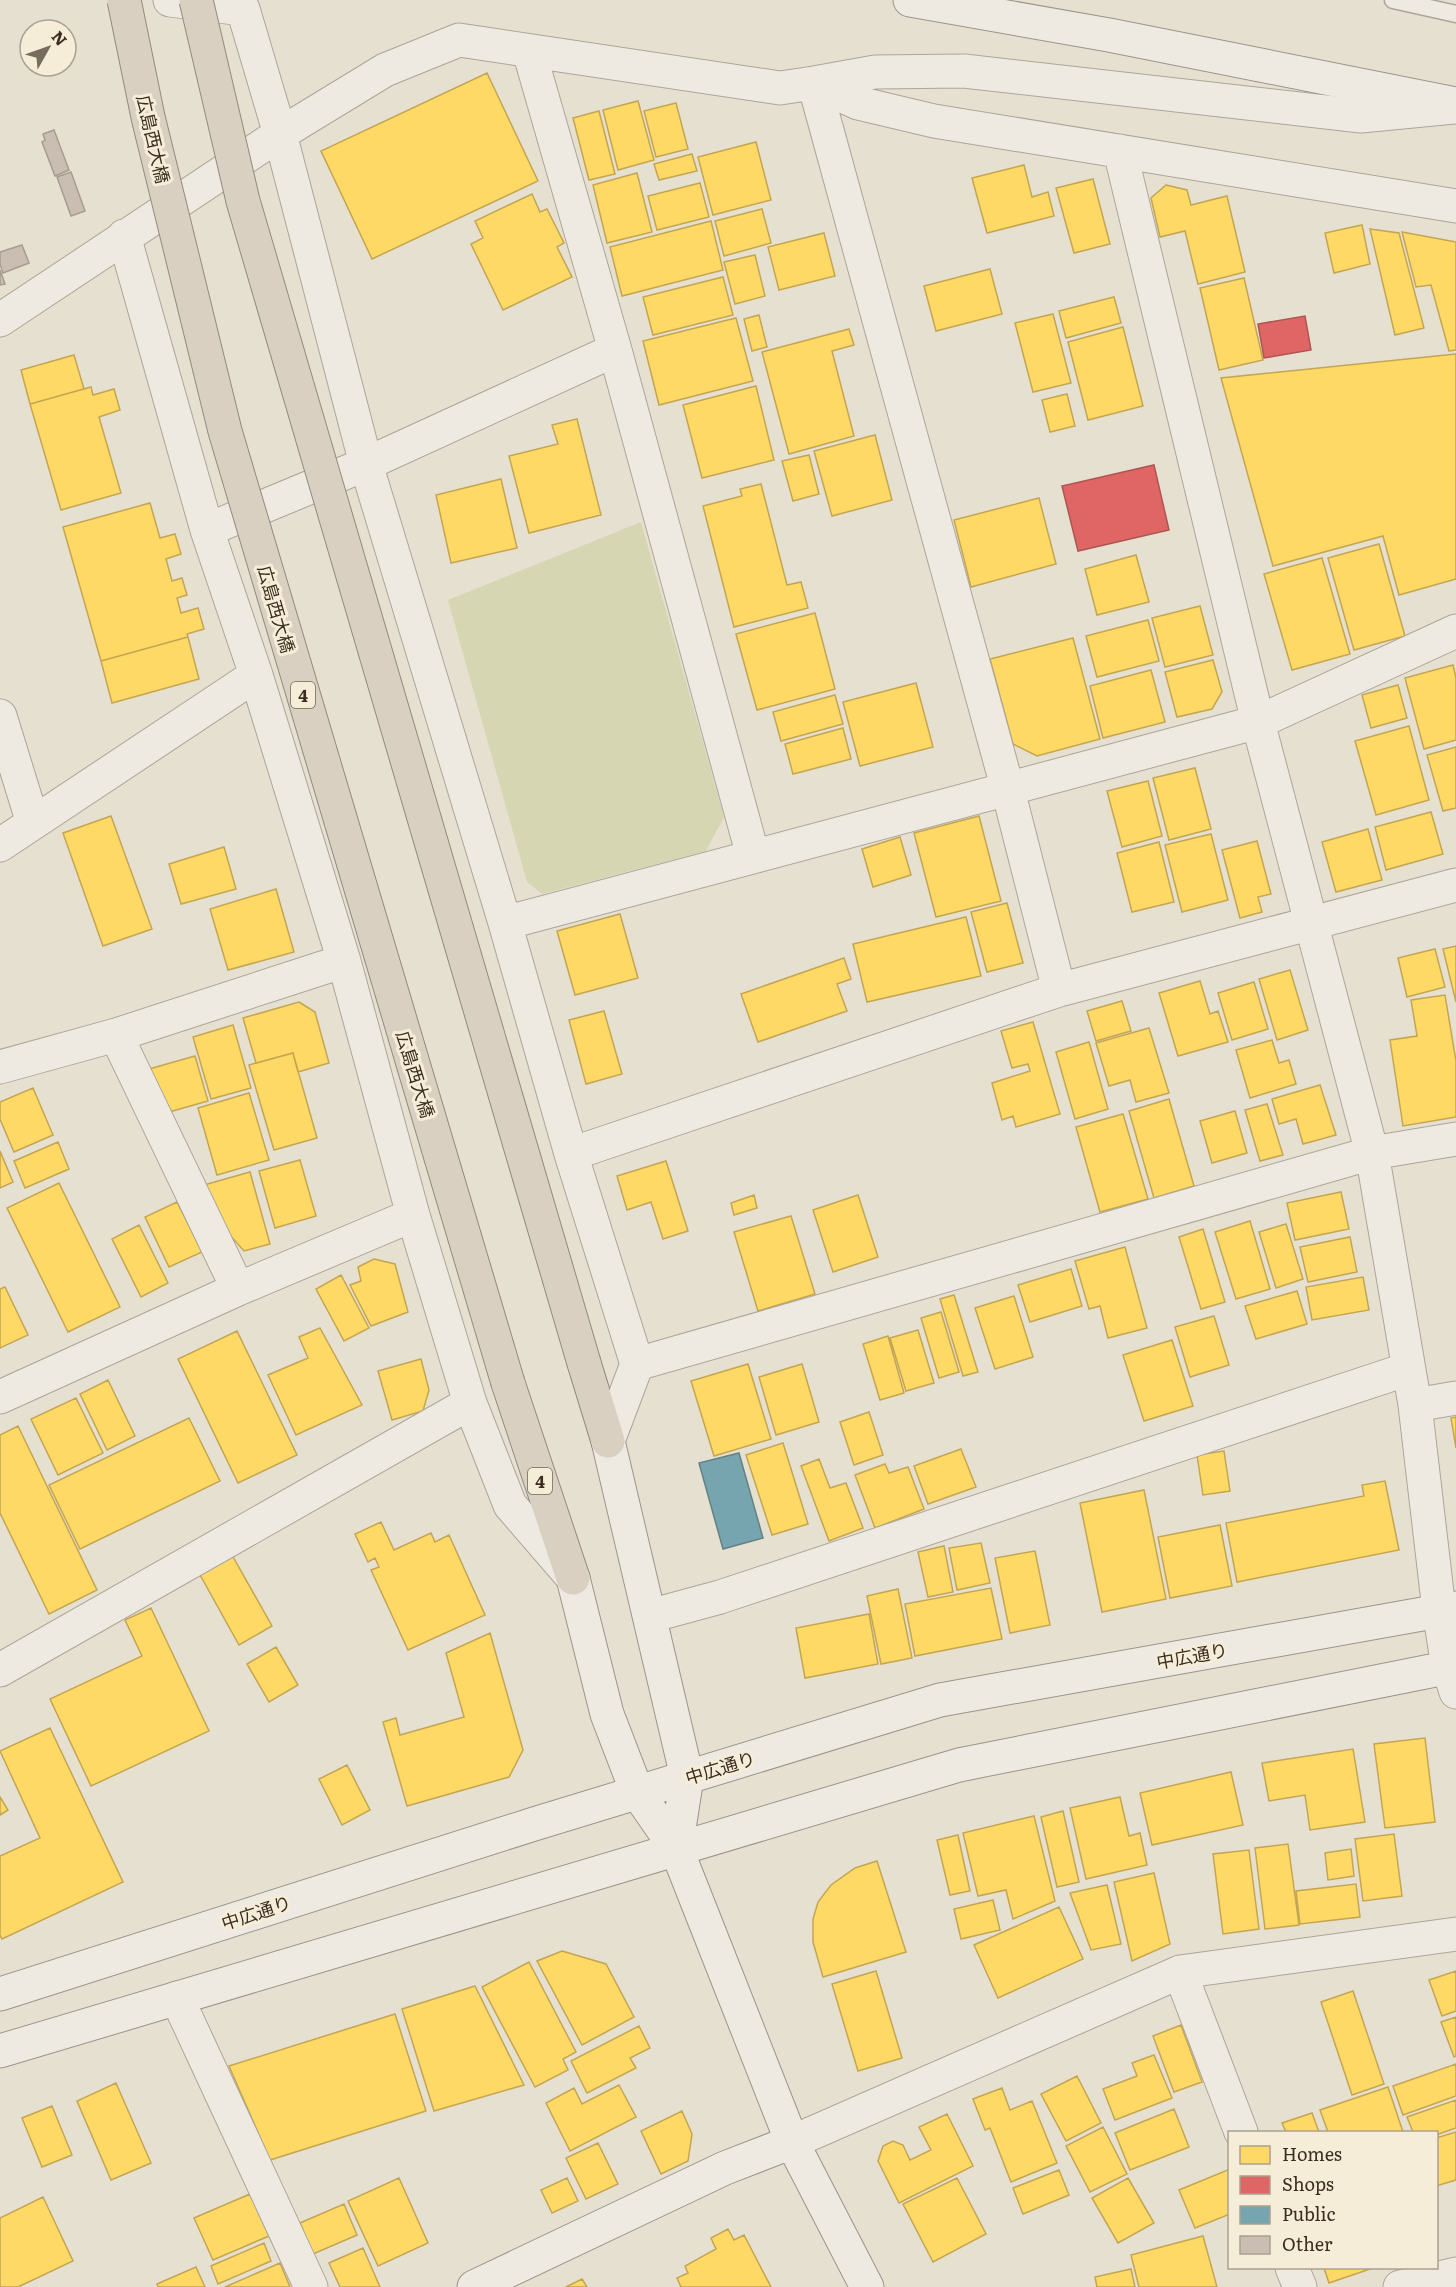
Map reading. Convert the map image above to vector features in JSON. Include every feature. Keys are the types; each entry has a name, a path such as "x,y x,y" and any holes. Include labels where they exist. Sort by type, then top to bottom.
{"highway":[{"name":"広島西大橋","path":"124,0 148,117 225,431 508,1383 573,1578"},
{"path":"196,0 243,201 608,1441"}],"street":[{"path":"170,0 243,9 280,134 366,464 505,923 571,1154 637,1364 608,1441 687,1777 675,1848"},
{"path":"910,0 1109,35 1456,105"},
{"path":"0,320 280,134 385,70 459,40 780,88 875,72 964,71 1361,116 1456,105"},
{"path":"529,51 615,351 753,856"},
{"path":"814,83 858,103 934,121 1456,206"},
{"path":"814,83 1008,790 1059,990"},
{"path":"0,2050 959,1764 1454,1675 1448,1609 1372,1153 1258,722 1120,151"},
{"path":"124,236 207,530 256,675 344,961 413,1215 470,1403 510,1505 573,1578 608,1714 637,1792 675,1848 792,2142 867,2287"},
{"path":"207,530 366,464 615,351"},
{"path":"505,923 1258,722 1456,632"},
{"path":"0,845 256,675"},
{"path":"0,716 33,823"},
{"path":"571,1154 1059,990 1456,885"},
{"path":"0,1067 116,1035 344,961"},
{"path":"116,1035 238,1289"},
{"path":"637,1364 1372,1153 1456,1139"},
{"path":"0,1398 238,1289 413,1215"},
{"path":"650,1616 742,1590 1408,1369"},
{"path":"1415,1405 1456,1398"},
{"path":"0,1670 470,1403"},
{"name":"中広通り","path":"0,1994 637,1792 940,1700 1448,1609"},
{"path":"487,2284 725,2168 792,2142 1180,1971 1456,1934"},
{"path":"1180,1971 1240,2131"},
{"path":"177,1998 311,2287"},
{"path":"1292,2269 1300,2287"},
{"path":"1400,2287 1456,2274"}],"lane":[{"path":"1394,0 1456,14"}],"green space":[{"path":"641,522 724,817 706,851 542,894 527,882 448,600"}],"building: Homes":[{"path":"487,73 538,181 372,259 321,151"},
{"path":"638,101 654,160 618,170 603,110"},
{"path":"676,103 688,149 656,157 644,111"},
{"path":"599,111 615,174 589,180 573,118"},
{"path":"756,142 771,200 713,215 698,157"},
{"path":"692,154 697,171 659,180 654,164"},
{"path":"1024,165 1032,197 1048,192 1054,216 987,233 972,178"},
{"path":"637,173 652,232 607,243 593,185"},
{"path":"1093,179 1110,244 1074,253 1056,188"},
{"path":"700,183 709,217 657,230 648,196"},
{"path":"1166,185 1187,190 1191,205 1227,196 1245,272 1198,284 1185,231 1160,237 1151,198"},
{"path":"532,194 540,212 547,209 564,243 557,247 572,277 503,310 471,244 483,238 475,221"},
{"path":"762,209 771,243 724,256 715,221"},
{"path":"711,221 723,270 622,296 610,247"},
{"path":"1362,225 1370,264 1334,273 1325,233"},
{"path":"1370,229 1399,233 1424,328 1395,335"},
{"path":"1402,232 1456,242 1456,350 1449,351 1431,285 1416,287"},
{"path":"824,233 835,276 779,290 768,247"},
{"path":"755,255 765,296 735,304 724,262"},
{"path":"990,269 1002,314 936,331 924,286"},
{"path":"723,277 733,315 653,335 643,297"},
{"path":"1244,278 1263,360 1219,370 1200,288"},
{"path":"1114,297 1121,323 1066,338 1059,311"},
{"path":"1053,314 1071,383 1033,392 1015,323"},
{"path":"759,315 767,347 752,351 744,319"},
{"path":"736,318 753,381 659,405 643,341"},
{"path":"1123,327 1143,406 1088,420 1068,342"},
{"path":"849,329 854,345 832,351 854,436 789,454 762,352"},
{"path":"1456,354 1456,579 1399,595 1383,536 1273,566 1221,378"},
{"path":"74,355 84,389 30,404 21,370"},
{"path":"756,386 774,460 702,478 683,405"},
{"path":"91,387 93,395 114,389 120,410 99,417 121,493 61,510 30,404"},
{"path":"1067,394 1075,426 1050,432 1042,400"},
{"path":"577,419 601,515 529,533 509,456 558,444 552,425"},
{"path":"875,435 892,500 832,516 814,451"},
{"path":"809,455 819,494 793,501 782,461"},
{"path":"501,479 517,548 451,563 436,495"},
{"path":"761,484 787,585 801,582 808,608 734,627 703,506 742,496 740,489"},
{"path":"1039,498 1056,564 971,587 954,520"},
{"path":"150,503 160,538 175,534 181,554 166,559 172,581 182,578 187,595 177,598 181,613 198,608 204,629 187,634 188,637 101,661 63,527"},
{"path":"1379,544 1405,636 1354,650 1328,558"},
{"path":"1136,555 1149,602 1097,615 1085,569"},
{"path":"1322,558 1350,654 1292,670 1264,574"},
{"path":"1200,606 1213,655 1165,667 1152,618"},
{"path":"815,613 835,689 757,710 736,634"},
{"path":"1148,620 1159,661 1097,677 1086,636"},
{"path":"188,637 199,679 112,703 101,661"},
{"path":"1073,638 1100,739 1037,756 1013,744 990,659"},
{"path":"1213,660 1222,692 1212,709 1177,717 1165,672"},
{"path":"1453,665 1456,678 1456,740 1424,749 1405,678"},
{"path":"1151,670 1165,722 1103,738 1090,686"},
{"path":"916,683 933,747 860,766 843,702"},
{"path":"1398,685 1407,718 1371,728 1362,695"},
{"path":"835,695 843,724 781,741 773,712"},
{"path":"1409,726 1429,800 1376,815 1355,741"},
{"path":"843,728 851,759 793,774 785,744"},
{"path":"1456,747 1456,808 1443,811 1427,755"},
{"path":"1195,768 1211,829 1169,840 1153,778"},
{"path":"1148,781 1162,836 1122,847 1107,791"},
{"path":"1431,812 1443,854 1386,870 1375,827"},
{"path":"111,816 152,929 103,946 63,833"},
{"path":"979,816 1001,901 936,917 914,833"},
{"path":"1368,829 1382,880 1336,892 1322,842"},
{"path":"1211,834 1228,900 1182,912 1165,845"},
{"path":"900,837 911,875 873,887 862,849"},
{"path":"1257,841 1271,894 1258,897 1262,912 1240,918 1222,850"},
{"path":"1159,842 1174,902 1132,912 1117,853"},
{"path":"224,847 236,889 181,904 169,864"},
{"path":"276,889 294,952 228,970 210,909"},
{"path":"1007,903 1023,963 987,972 971,912"},
{"path":"620,914 638,978 575,995 557,931"},
{"path":"966,917 981,976 867,1002 853,944"},
{"path":"1456,946 1456,1002 1443,949"},
{"path":"1435,949 1445,987 1407,997 1398,958"},
{"path":"844,958 851,979 837,984 847,1011 758,1042 741,994"},
{"path":"1290,970 1308,1030 1277,1040 1259,979"},
{"path":"1200,981 1210,1014 1218,1011 1228,1042 1178,1056 1159,993"},
{"path":"1254,982 1268,1029 1232,1040 1218,993"},
{"path":"1445,995 1456,1061 1456,1117 1403,1126 1390,1040 1417,1036 1411,1000"},
{"path":"1122,1001 1131,1031 1096,1041 1087,1011"},
{"path":"299,1002 315,1012 329,1063 298,1072 293,1053 256,1063 243,1018"},
{"path":"604,1011 622,1074 586,1084 569,1020"},
{"path":"1033,1022 1060,1114 1016,1127 1013,1116 1002,1120 992,1083 1030,1071 1028,1064 1012,1068 1001,1031"},
{"path":"233,1025 251,1088 211,1099 193,1037"},
{"path":"1149,1028 1169,1093 1136,1102 1130,1080 1109,1086 1096,1043"},
{"path":"1272,1040 1279,1063 1289,1060 1296,1084 1250,1098 1236,1050"},
{"path":"1089,1042 1108,1109 1075,1119 1056,1052"},
{"path":"293,1053 317,1138 274,1150 249,1065"},
{"path":"195,1056 208,1101 162,1114 149,1069"},
{"path":"1320,1085 1336,1135 1303,1144 1296,1119 1279,1124 1272,1099"},
{"path":"33,1088 53,1135 14,1152 0,1119 0,1102"},
{"path":"249,1093 269,1160 217,1175 198,1108"},
{"path":"1169,1099 1194,1186 1154,1198 1129,1111"},
{"path":"1267,1104 1283,1155 1260,1161 1245,1110"},
{"path":"1235,1111 1247,1153 1212,1163 1200,1121"},
{"path":"1123,1114 1148,1199 1100,1212 1076,1127"},
{"path":"58,1142 69,1169 25,1188 14,1161"},
{"path":"0,1151 13,1182 0,1188"},
{"path":"300,1160 316,1216 275,1228 259,1171"},
{"path":"666,1161 688,1231 663,1239 651,1202 627,1210 617,1176"},
{"path":"250,1172 270,1244 244,1251 213,1216 204,1185"},
{"path":"59,1183 120,1307 68,1332 7,1208"},
{"path":"1341,1192 1349,1229 1295,1240 1287,1203"},
{"path":"754,1195 757,1208 734,1215 731,1203"},
{"path":"858,1195 878,1257 833,1272 813,1210"},
{"path":"177,1202 202,1252 169,1267 145,1217"},
{"path":"791,1216 815,1294 758,1311 734,1232"},
{"path":"1250,1221 1270,1289 1236,1299 1215,1232"},
{"path":"1286,1224 1303,1279 1276,1288 1259,1232"},
{"path":"139,1225 168,1283 141,1297 112,1239"},
{"path":"1203,1229 1225,1302 1201,1309 1179,1237"},
{"path":"1350,1237 1357,1272 1308,1282 1300,1247"},
{"path":"1125,1247 1147,1328 1108,1338 1100,1306 1089,1309 1075,1261"},
{"path":"374,1259 395,1264 408,1312 371,1326 350,1285 361,1281 358,1267"},
{"path":"1071,1269 1082,1306 1030,1322 1018,1285"},
{"path":"341,1275 369,1328 344,1341 316,1289"},
{"path":"1363,1277 1369,1310 1312,1320 1306,1287"},
{"path":"5,1287 28,1335 0,1348 0,1289"},
{"path":"1297,1291 1307,1324 1256,1339 1245,1306"},
{"path":"954,1295 978,1372 963,1376 940,1299"},
{"path":"1014,1296 1033,1357 995,1369 975,1308"},
{"path":"941,1312 959,1372 939,1378 921,1318"},
{"path":"1214,1316 1229,1365 1190,1377 1175,1327"},
{"path":"320,1328 362,1405 296,1435 268,1375 308,1358 299,1337"},
{"path":"918,1330 934,1383 906,1391 890,1338"},
{"path":"237,1331 297,1455 238,1483 178,1359"},
{"path":"888,1336 904,1393 880,1400 863,1344"},
{"path":"1172,1340 1193,1406 1144,1421 1123,1355"},
{"path":"421,1359 429,1390 423,1411 392,1420 378,1371"},
{"path":"748,1364 771,1439 714,1456 691,1381"},
{"path":"802,1364 819,1422 776,1435 759,1377"},
{"path":"108,1380 135,1436 107,1450 80,1394"},
{"path":"76,1398 103,1453 58,1475 31,1419"},
{"path":"869,1412 883,1455 854,1465 840,1422"},
{"path":"1456,1417 1456,1448 1451,1418"},
{"path":"189,1418 220,1481 80,1549 49,1485"},
{"path":"18,1426 97,1590 49,1614 0,1513 0,1435"},
{"path":"783,1443 808,1524 772,1535 746,1455"},
{"path":"961,1449 976,1487 928,1504 914,1466"},
{"path":"1224,1451 1230,1491 1203,1495 1197,1455"},
{"path":"819,1459 830,1488 846,1483 863,1528 829,1541 801,1466"},
{"path":"885,1464 889,1473 908,1467 924,1509 875,1528 855,1475"},
{"path":"1385,1481 1399,1550 1237,1582 1226,1523 1364,1496 1362,1485"},
{"path":"1144,1490 1166,1599 1102,1612 1080,1503"},
{"path":"381,1522 394,1550 431,1533 435,1542 449,1535 485,1615 408,1650 371,1570 379,1567 375,1558 368,1562 355,1534"},
{"path":"1220,1525 1232,1586 1170,1598 1158,1537"},
{"path":"981,1543 990,1583 957,1590 949,1548"},
{"path":"944,1546 953,1592 928,1597 918,1552"},
{"path":"1035,1551 1050,1625 1010,1633 995,1558"},
{"path":"232,1555 272,1626 239,1645 199,1573"},
{"path":"991,1588 1002,1639 915,1656 905,1604"},
{"path":"898,1589 912,1658 881,1664 867,1596"},
{"path":"151,1608 209,1731 91,1786 50,1699 142,1656 125,1620"},
{"path":"869,1614 878,1664 805,1678 796,1628"},
{"path":"490,1633 523,1750 509,1777 407,1806 383,1722 396,1718 400,1735 464,1717 446,1653"},
{"path":"276,1647 298,1685 269,1702 247,1664"},
{"path":"50,1728 123,1882 2,1939 0,1935 0,1856 40,1838 0,1751"},
{"path":"1425,1738 1435,1822 1385,1828 1374,1744"},
{"path":"1353,1749 1365,1822 1310,1830 1305,1795 1269,1801 1262,1763"},
{"path":"347,1765 370,1810 342,1825 319,1779"},
{"path":"1231,1772 1243,1825 1152,1845 1140,1793"},
{"path":"0,1797 8,1810 0,1815"},
{"path":"1120,1797 1129,1836 1140,1833 1147,1865 1086,1879 1070,1808"},
{"path":"1063,1811 1079,1882 1057,1887 1041,1817"},
{"path":"1034,1816 1055,1901 1013,1919 1006,1890 978,1896 963,1833"},
{"path":"1394,1834 1402,1896 1363,1901 1355,1839"},
{"path":"958,1835 970,1891 950,1895 937,1840"},
{"path":"1288,1844 1299,1925 1265,1929 1255,1848"},
{"path":"1351,1849 1354,1876 1328,1880 1325,1853"},
{"path":"1249,1850 1259,1929 1223,1934 1213,1854"},
{"path":"877,1861 906,1952 823,1977 813,1942 813,1919 818,1902 831,1885 855,1868"},
{"path":"1154,1873 1170,1944 1132,1961 1114,1882"},
{"path":"1356,1884 1360,1917 1300,1924 1296,1891"},
{"path":"1107,1885 1121,1944 1091,1950 1070,1893"},
{"path":"993,1900 1000,1930 961,1939 954,1909"},
{"path":"1059,1907 1083,1959 998,1998 974,1945"},
{"path":"562,1951 606,1964 634,2017 582,2045 537,1961"},
{"path":"529,1962 576,2052 563,2059 568,2070 535,2087 482,1987"},
{"path":"876,1971 902,2058 858,2071 832,1984"},
{"path":"1456,1971 1456,2011 1442,2016 1429,1980"},
{"path":"475,1986 524,2085 434,2111 402,2009"},
{"path":"1353,1991 1384,2084 1352,2095 1321,2002"},
{"path":"395,2014 426,2111 270,2160 229,2066"},
{"path":"1456,2017 1456,2056 1454,2057 1441,2022"},
{"path":"1181,2025 1202,2082 1174,2092 1153,2036"},
{"path":"639,2026 650,2048 630,2058 636,2068 587,2093 571,2061"},
{"path":"1154,2055 1172,2098 1115,2120 1103,2089 1137,2076 1132,2063"},
{"path":"1456,2064 1456,2096 1403,2115 1393,2086"},
{"path":"1077,2076 1101,2123 1066,2141 1041,2094"},
{"path":"116,2083 151,2163 111,2180 77,2101"},
{"path":"619,2085 636,2117 570,2151 546,2103 574,2088 582,2104"},
{"path":"1388,2087 1403,2131 1328,2131 1320,2110"},
{"path":"1002,2088 1010,2110 1032,2101 1057,2163 1011,2182 990,2128 985,2130 973,2099"},
{"path":"1456,2100 1456,2128 1438,2134 1438,2131 1413,2131 1407,2117"},
{"path":"52,2106 72,2155 42,2167 22,2118"},
{"path":"1174,2109 1189,2147 1130,2170 1115,2133"},
{"path":"682,2111 692,2134 688,2161 661,2174 641,2131"},
{"path":"1312,2113 1319,2131 1286,2131 1282,2123"},
{"path":"947,2114 973,2166 899,2203 878,2161 883,2146 893,2141 903,2145 910,2160 931,2150 919,2127"},
{"path":"1103,2127 1127,2174 1090,2192 1066,2146"},
{"path":"1456,2132 1456,2180 1438,2185 1438,2137"},
{"path":"598,2143 618,2184 586,2199 566,2158"},
{"path":"1059,2170 1069,2195 1023,2214 1013,2188"},
{"path":"1228,2170 1228,2215 1195,2228 1179,2190"},
{"path":"399,2178 428,2243 378,2266 348,2201"},
{"path":"567,2178 578,2201 552,2213 541,2190"},
{"path":"957,2178 986,2234 933,2262 903,2204"},
{"path":"1128,2178 1154,2223 1118,2243 1092,2198"},
{"path":"250,2194 269,2236 213,2260 194,2218"},
{"path":"43,2197 73,2261 18,2287 0,2287 0,2218"},
{"path":"344,2204 357,2235 313,2254 300,2223"},
{"path":"728,2229 734,2240 744,2235 771,2287 681,2287 677,2278 688,2273 685,2266 716,2249 711,2238"},
{"path":"1203,2236 1217,2287 1139,2287 1131,2255"},
{"path":"264,2243 271,2261 218,2284 211,2266"},
{"path":"363,2248 380,2287 340,2287 329,2263"},
{"path":"280,2263 290,2287 225,2287"},
{"path":"196,2267 205,2287 158,2287 157,2284"},
{"path":"1131,2269 1135,2287 1097,2287 1095,2277"},
{"path":"1324,2269 1370,2269 1329,2283"},
{"path":"582,2279 587,2287 566,2287"}],"building: Shops":[{"path":"1305,316 1311,350 1264,358 1258,324"},
{"path":"1154,465 1169,530 1078,551 1062,486"}],"building: Public":[{"path":"739,1453 763,1538 723,1549 699,1463"}],"building: Other":[{"path":"54,130 69,170 55,176 42,142 45,140 43,134"},
{"path":"71,172 85,211 71,216 57,177"},
{"path":"22,245 29,263 3,273 0,252"},
{"path":"0,270 5,284 0,285"}]}
